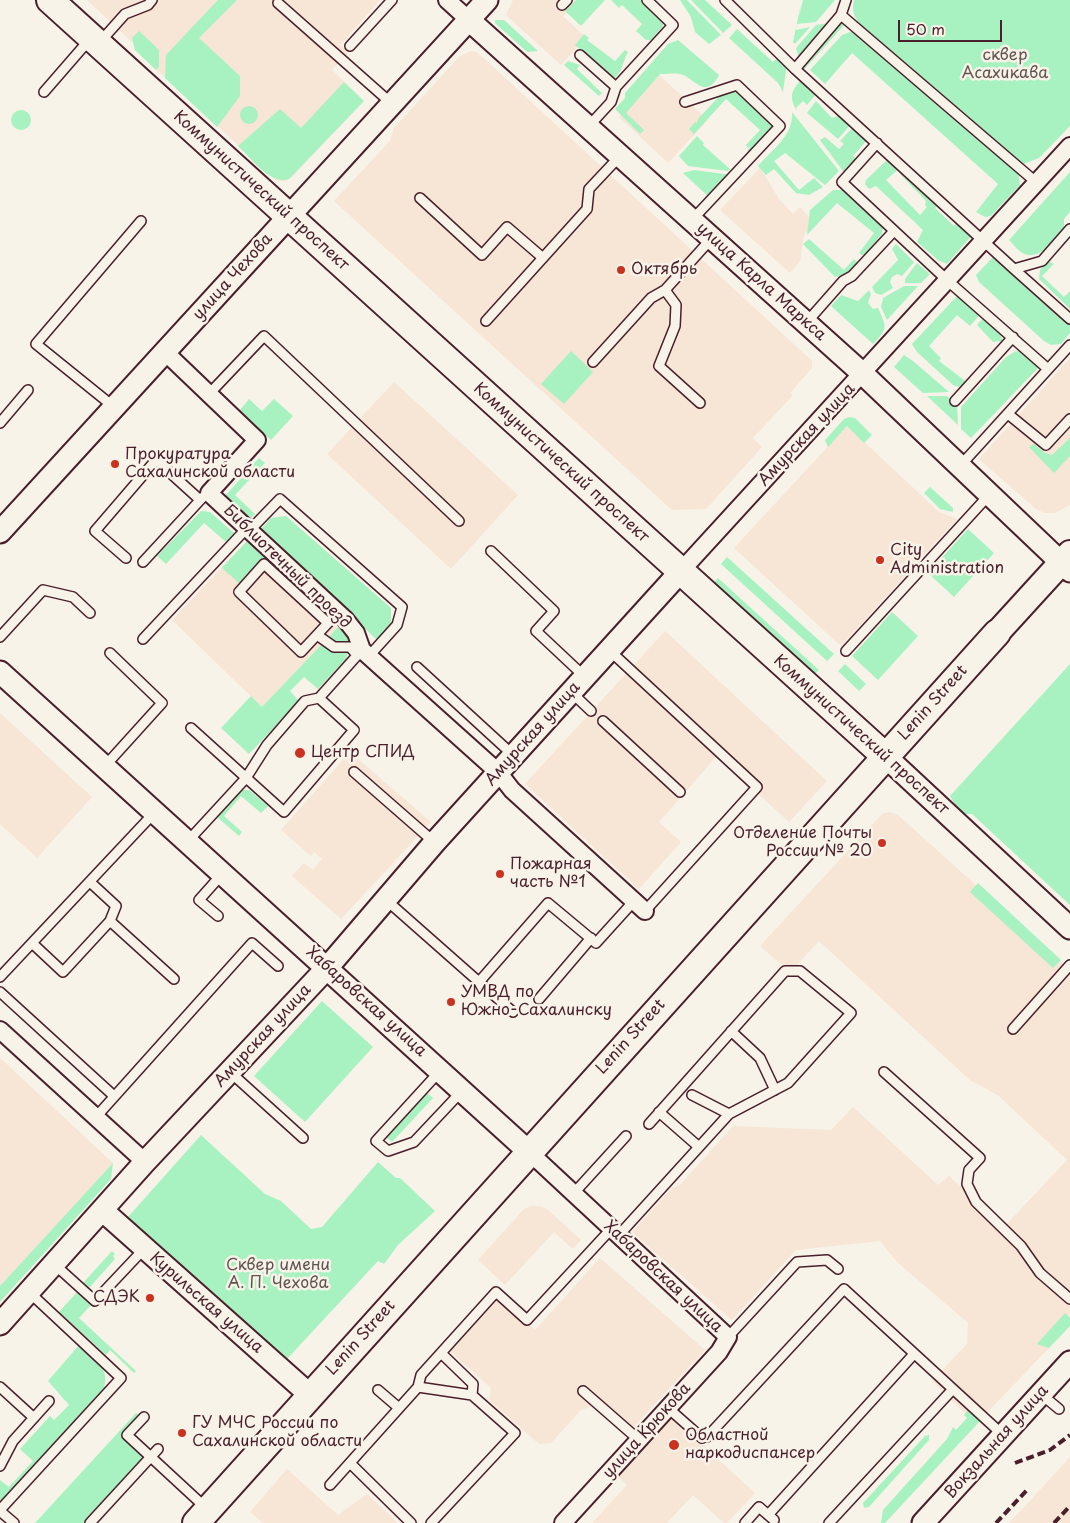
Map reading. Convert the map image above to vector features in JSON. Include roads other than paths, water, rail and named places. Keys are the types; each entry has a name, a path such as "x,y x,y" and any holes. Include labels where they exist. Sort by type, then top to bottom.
{"main road":[{"name":"Коммунистический проспект","path":"50,0 885,756"},
{"name":"Lenin Street","path":"202,1516 528,1151 885,756 998,633 1067,563"}],"street":[{"name":"улица Карла Маркса","path":"447,0 863,374 990,494 1067,563"},
{"name":"улица Чехова","path":"0,532 487,0"},
{"name":"Амурская улица","path":"0,1324 145,1162 327,968 385,899 498,772 1070,146"},
{"path":"165,352 257,440 204,496"},
{"name":"Библиотечный проезд","path":"204,496 249,529 333,618 356,633 363,654 498,772 512,790 639,906"},
{"name":"Хабаровская улица","path":"0,672 574,1193 728,1337"},
{"name":"Коммунистический проспект","path":"885,756 1070,928"},
{"path":"0,1030 145,1162"},
{"name":"Курильская улица","path":"102,1210 310,1395"},
{"name":"улица Крюкова","path":"563,1523 719,1352 728,1337"},
{"name":"Вокзальная улица","path":"924,1523 1070,1362"}],"lane":[{"path":"44,92 125,14 148,5 152,0"},
{"path":"350,46 392,0"},
{"path":"588,127 611,102 616,87 673,24 647,0"},
{"path":"725,0 795,69 1070,318"},
{"path":"795,69 841,15 846,0"},
{"path":"278,3 392,104"},
{"path":"841,15 1037,183"},
{"path":"580,55 616,87"},
{"path":"685,102 737,85 780,126 692,220"},
{"path":"877,143 842,182 948,281 1048,369"},
{"path":"486,321 588,209 589,189 620,156"},
{"path":"420,198 482,255 507,227 544,258"},
{"path":"114,407 36,344 141,221"},
{"path":"1014,269 1042,260 1070,229"},
{"path":"806,323 843,280 852,276 894,231"},
{"path":"593,362 651,298 665,290 712,238"},
{"path":"665,290 676,305 674,326 659,366 700,403"},
{"path":"209,394 264,336 459,520"},
{"path":"955,401 1013,338"},
{"path":"960,466 1070,346"},
{"path":"0,422 28,390"},
{"path":"1008,414 1046,445 1070,418"},
{"path":"126,558 95,531 156,460 204,496 143,562"},
{"path":"846,650 990,494"},
{"path":"143,640 280,499 402,608 397,625 363,654 319,698 305,701 267,745 246,778 188,841"},
{"path":"491,551 554,611 536,631 578,684 591,711"},
{"path":"264,564 333,618 301,652 239,592 264,564"},
{"path":"0,637 43,590 73,597 90,613"},
{"path":"317,635 334,647 350,647 363,654"},
{"path":"479,982 548,902 596,943 639,906 757,787 609,650"},
{"path":"105,766 162,703 110,653"},
{"path":"417,667 514,755"},
{"path":"191,728 284,812 354,730 319,698"},
{"path":"603,721 680,792"},
{"path":"354,772 435,842"},
{"path":"0,977 155,812"},
{"path":"218,916 199,900 223,873"},
{"path":"32,944 63,972 110,921 116,906 90,882"},
{"path":"385,899 513,1012"},
{"path":"110,921 174,979"},
{"path":"539,999 591,938"},
{"path":"96,1117 252,943 278,966"},
{"path":"1013,1029 1070,965"},
{"path":"330,1485 418,1387 421,1374 496,1292 527,1320 699,1147 729,1114 788,1083 851,1013 800,971 784,971 648,1124"},
{"path":"0,992 114,1096"},
{"path":"731,1031 760,1058 775,1090"},
{"path":"440,1071 376,1141 388,1152 414,1142 462,1091"},
{"path":"230,1072 303,1138"},
{"path":"884,1072 980,1158 969,1170 967,1184 976,1202 1021,1246 1040,1273 1070,1299"},
{"path":"692,1095 729,1114"},
{"path":"659,1112 699,1147"},
{"path":"574,1193 626,1136"},
{"path":"53,1264 95,1301 144,1249"},
{"path":"728,1337 797,1262 827,1260 838,1269"},
{"path":"668,1408 705,1438 844,1289 1003,1435"},
{"path":"14,1523 0,1510 121,1378 29,1292"},
{"path":"441,1353 473,1384 472,1395"},
{"path":"745,1523 759,1508 771,1518 914,1354"},
{"path":"0,1387 34,1418"},
{"path":"418,1387 472,1395 515,1433 431,1523"},
{"path":"829,1523 953,1389"},
{"path":"378,1390 399,1408"},
{"path":"583,1391 639,1440"},
{"path":"1041,1394 1058,1409"},
{"path":"0,1466 13,1441 49,1401"},
{"path":"144,1417 127,1435 150,1457 202,1516"},
{"path":"90,1523 158,1449"},
{"path":"350,1463 411,1523"}],"railway":[{"path":"1015,1463 1050,1450 1070,1435"},
{"path":"996,1523 1028,1489"},
{"path":"1054,1523 1070,1506"}],"place":[{"name":"Октябрь","path":"621,270"},
{"name":"Прокуратура Сахалинской области","path":"115,464"},
{"name":"City Administration","path":"880,560"},
{"name":"Центр СПИД","path":"300,753"},
{"name":"Отделение Почты России № 20","path":"882,843"},
{"name":"Пожарная часть №1","path":"500,874"},
{"name":"УМВД по Южно-Сахалинску","path":"451,1002"},
{"name":"СДЭК","path":"150,1298"},
{"name":"ГУ МЧС России по Сахалинской области","path":"182,1433"},
{"name":"Областной наркодиспансер","path":"674,1445"}],"park label":[{"name":"сквер Асахикава","path":"1005,65"},
{"name":"Сквер имени А. П. Чехова","path":"278,1275"}]}
